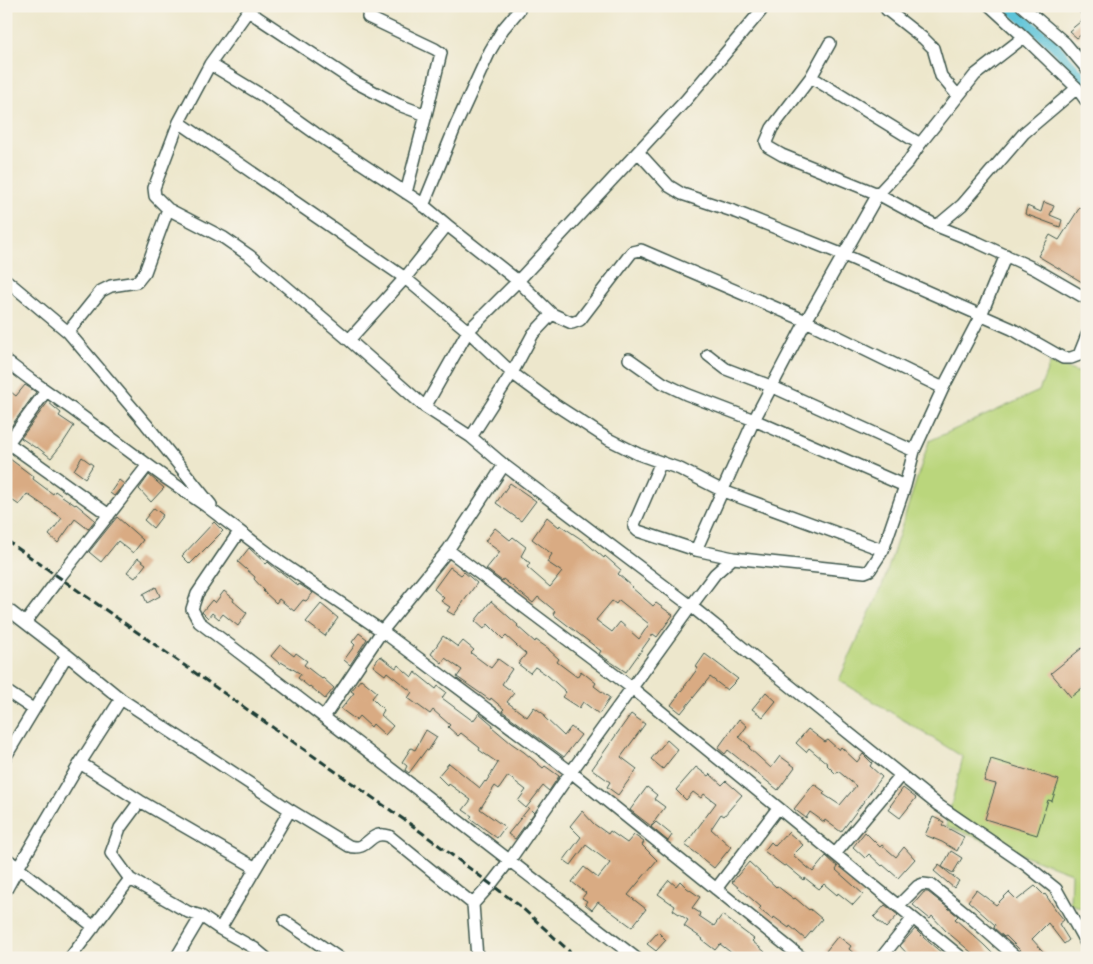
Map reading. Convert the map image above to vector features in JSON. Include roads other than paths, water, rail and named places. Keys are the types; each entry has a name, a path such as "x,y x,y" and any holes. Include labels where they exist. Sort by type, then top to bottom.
{"street":[{"path":"425,407 468,331 518,281 686,100 764,6"},
{"path":"885,6 887,10 933,48 941,76 958,96"},
{"path":"990,6 1077,88 1087,102"},
{"path":"1022,6 1065,43 1087,69"},
{"path":"1083,6 1087,11"},
{"path":"423,206 456,124 490,51 518,7"},
{"path":"426,116 399,105 355,82 249,9 210,64 179,122 154,188 155,196 168,209 224,238 250,256 425,407 471,437 504,465 691,606 938,805 1026,865 1056,889 1087,945"},
{"path":"368,16 440,53 406,193"},
{"path":"696,550 754,420 806,321 878,194 908,162 975,74 1024,37"},
{"path":"830,42 811,77 772,128 766,142 768,147 782,155 878,194 937,226 1035,269 1087,299"},
{"path":"210,64 263,96 406,193 518,281 552,314 572,323 580,320 632,252 641,250 806,321 943,388"},
{"path":"811,77 920,144"},
{"path":"937,226 962,205 1024,133 1077,88"},
{"path":"179,122 405,278 468,331 512,373 554,404 608,439 638,454 680,469 723,491 882,550"},
{"path":"638,152 669,186 682,194 736,212 844,255 1012,329 1062,358 1071,358 1079,355 1087,335"},
{"path":"68,332 101,291 111,286 137,282 145,272 168,209"},
{"path":"349,340 405,278 447,226"},
{"path":"661,462 634,522 634,527 638,531 696,550 733,558 865,572 870,570 882,550 914,451 980,315 1006,255"},
{"path":"6,280 68,332 222,518"},
{"path":"471,437 512,373 532,334 552,314"},
{"path":"708,355 726,369 773,387 914,451"},
{"path":"629,359 663,383 686,394 754,420 904,486"},
{"path":"6,361 280,562 382,631 571,772 802,958"},
{"path":"46,391 7,443 109,514"},
{"path":"26,622 148,465"},
{"path":"324,717 382,631 448,550 504,465"},
{"path":"239,532 198,594 192,609 199,622 636,958"},
{"path":"448,550 632,688 962,958"},
{"path":"476,958 473,904 509,861 571,772 715,574 733,558"},
{"path":"6,608 26,622 120,699 290,810 349,846 356,848 377,835 389,836 473,904"},
{"path":"6,756 67,655"},
{"path":"6,691 33,709"},
{"path":"6,890 80,763 120,699"},
{"path":"80,763 140,801 256,868"},
{"path":"835,854 901,775"},
{"path":"140,801 120,828 111,853 130,880 188,912 202,916 220,929 254,948 266,958"},
{"path":"716,889 778,808"},
{"path":"220,929 290,810"},
{"path":"6,858 94,927"},
{"path":"70,958 130,880"},
{"path":"898,906 918,886 923,884 931,885 1017,958"},
{"path":"176,958 202,916"},
{"path":"881,958 913,918"},
{"path":"285,921 339,958"}],"waterway":[{"path":"1008,6 1052,43 1087,83"}],"railway":[{"path":"6,540 413,826 520,906 568,950 574,958"}]}
